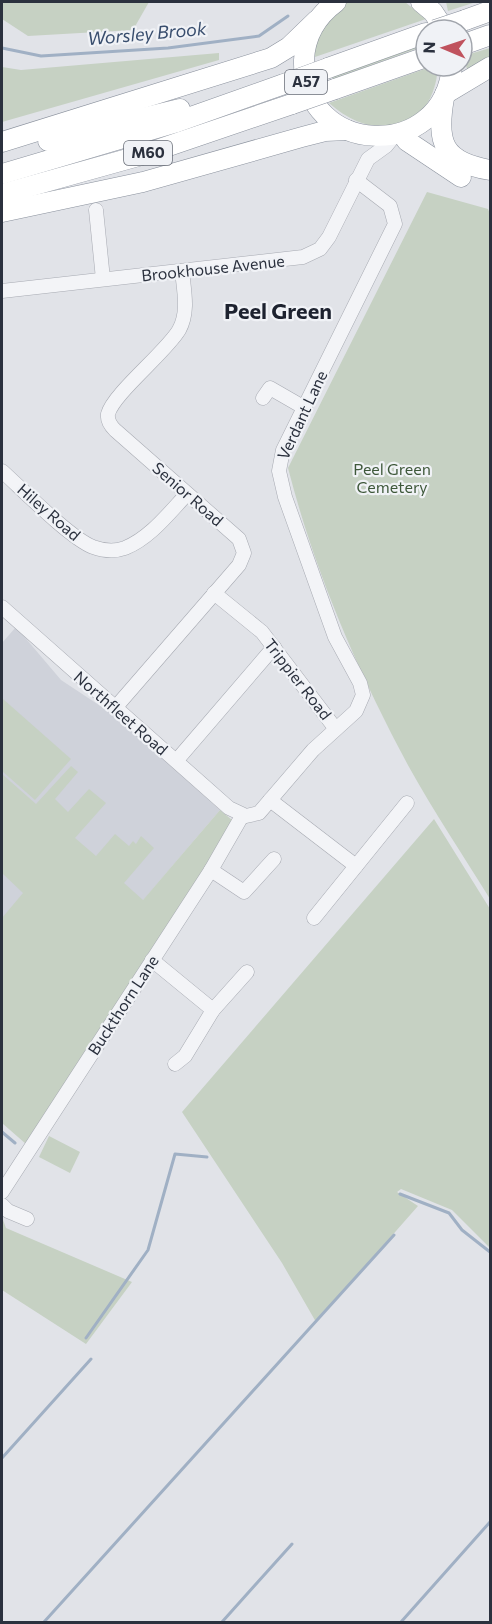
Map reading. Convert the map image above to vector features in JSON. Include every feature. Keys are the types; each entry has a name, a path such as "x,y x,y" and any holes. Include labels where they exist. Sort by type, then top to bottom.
{"highway":[{"path":"421,2 437,18"},
{"path":"2,142 154,96 282,52 326,11"},
{"name":"A57","path":"326,11 306,45 304,63 306,82 313,99 324,114 353,132"},
{"path":"471,18 490,11"},
{"name":"M60","path":"2,174 174,123 414,37"},
{"name":"M60","path":"2,194 142,155 414,61"},
{"path":"2,212 143,182 302,137 353,132 398,134 423,122 445,95 483,71"},
{"path":"449,78 440,129 448,151 463,164 490,170"},
{"path":"2,150 284,84"},
{"path":"398,134 461,177 490,181"}],"street":[{"path":"353,132 368,159"},
{"name":"Brookhouse Avenue","path":"2,291 294,259 312,253 329,237 368,159 398,134"},
{"name":"Verdant Lane","path":"335,728 356,711 362,699 362,690 335,637 279,476 282,450 395,224 390,206 356,180"},
{"path":"96,210 103,279"},
{"name":"Senior Road","path":"115,708 244,557 244,549 239,539 115,430 108,416 120,397 180,329 186,304 182,271"},
{"path":"263,398 270,388 303,407"},
{"name":"Hiley Road","path":"2,471 82,541 103,550 117,550 131,545 156,526 187,494"},
{"name":"Trippier Road","path":"214,593 262,632 335,728 255,815 242,816"},
{"name":"Northfleet Road","path":"2,608 229,808 242,816"},
{"path":"177,760 274,647"},
{"path":"270,800 356,866"},
{"path":"314,918 407,803"},
{"name":"Buckthorn Lane","path":"2,1192 211,870 242,816"},
{"path":"211,870 244,892 274,859"},
{"path":"152,960 213,1010"},
{"path":"175,1064 185,1056 213,1010 247,972"},
{"path":"2,1204 8,1211 27,1219"}],"shaded area":[{"path":"16,627 61,680 117,717 220,810 116,932 2,1019 2,643"}],"green space":[{"path":"2,2 149,2 133,30 28,36 2,19"},
{"path":"341,2 405,2 425,18 414,18 414,23 312,58 315,40"},
{"path":"446,2 476,2 448,11"},
{"path":"414,45 414,50 333,79 331,75"},
{"path":"490,48 490,60 474,69 474,53"},
{"path":"219,53 219,60 2,122 2,67 21,70"},
{"path":"414,73 414,78 436,78 434,89 426,106 414,118 399,125 382,127 364,124 346,116 329,103"},
{"name":"Peel Green Cemetery","path":"427,192 488,209 490,214 490,899 409,767 372,695 325,584 288,468"},
{"path":"3,699 71,759 35,800 2,771"},
{"path":"71,766 78,772 55,799 68,812 89,789 106,803 75,838 96,856 115,834 129,846 133,841 136,844 141,836 154,848 124,883 143,900 220,810 232,820 232,828 26,1144 2,1123 2,918 23,893 2,873 2,774 36,804"},
{"path":"434,819 490,909 490,1248 452,1210 401,1189 397,1192 418,1206 316,1322 282,1263 182,1112"},
{"path":"49,1136 80,1152 70,1173 39,1157"},
{"path":"2,1217 6,1228 132,1282 86,1344 2,1290"}],"waterway":[{"name":"Worsley Brook","path":"2,48 41,56 168,48 259,36 288,16"},
{"path":"2,1132 15,1143"},
{"path":"86,1338 148,1250 175,1154 207,1157"},
{"path":"400,1194 449,1213 462,1230 490,1252"},
{"path":"44,1622 394,1235"},
{"path":"2,1458 91,1359"},
{"path":"401,1622 490,1522"},
{"path":"222,1622 292,1544"}],"district":[{"name":"Peel Green","path":"278,311"}]}
